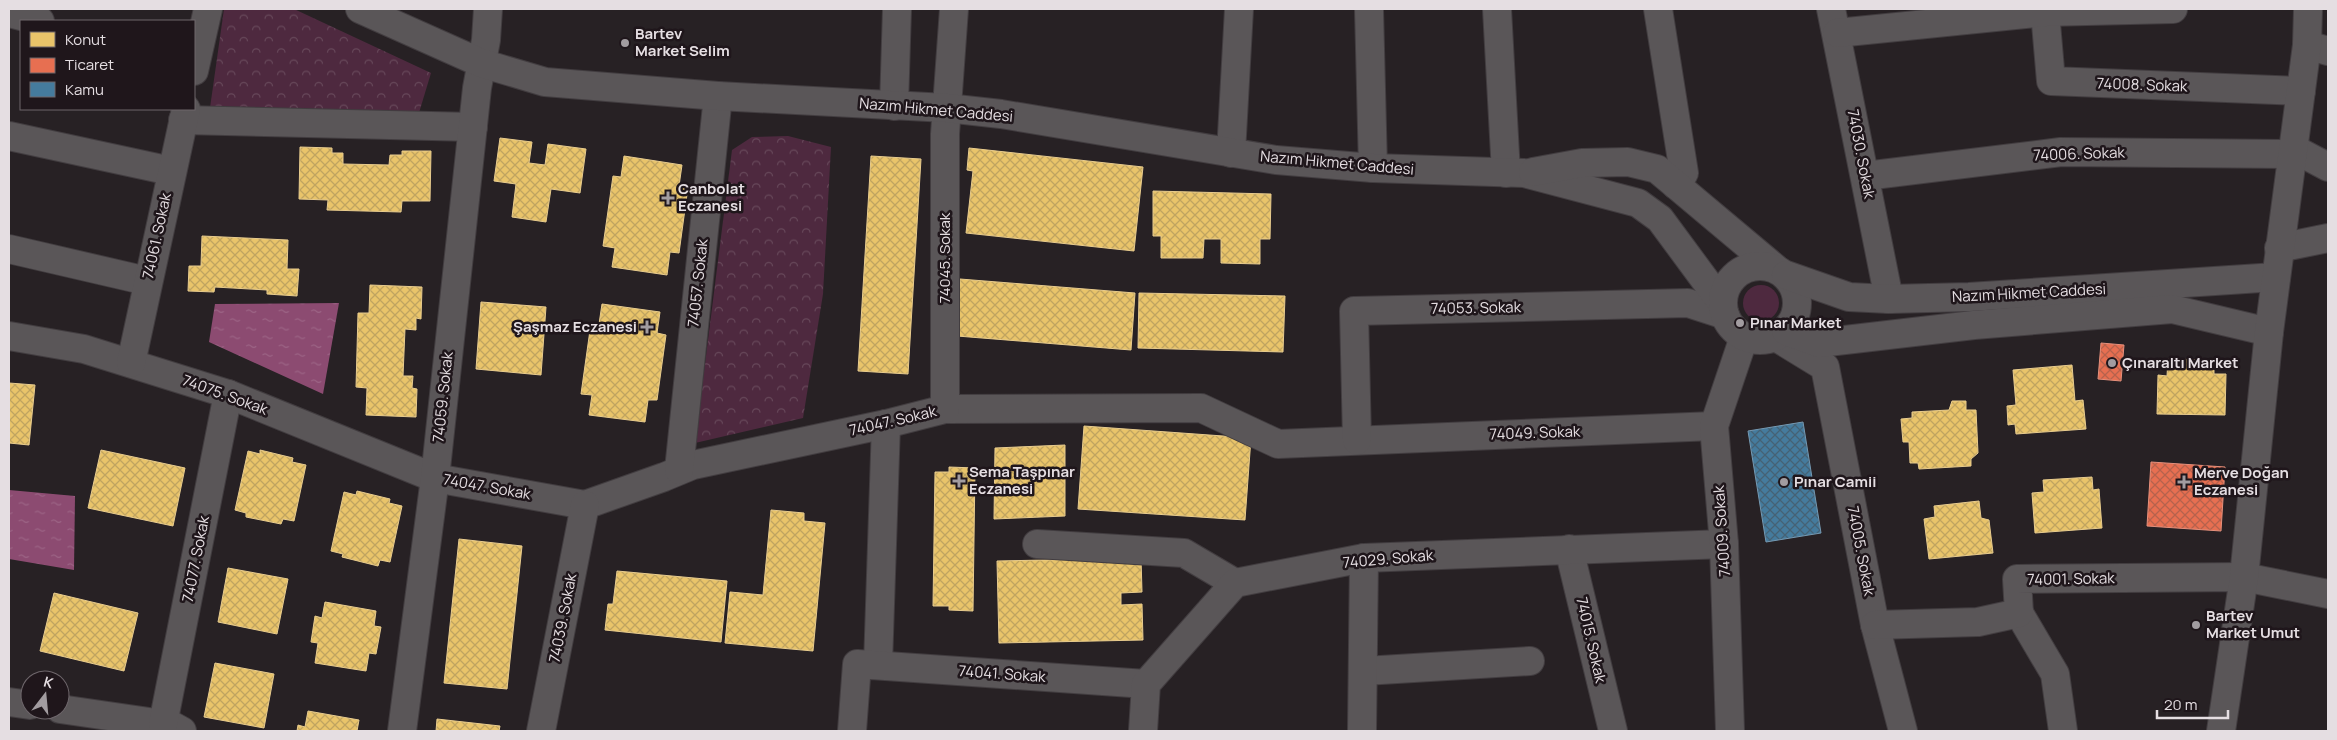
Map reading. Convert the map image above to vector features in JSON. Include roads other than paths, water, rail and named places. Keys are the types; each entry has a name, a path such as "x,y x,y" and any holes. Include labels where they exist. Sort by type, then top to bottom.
{"street":[{"path":"195,60 208,9"},
{"name":"Nazım Hikmet Caddesi","path":"360,9 481,63 544,82 718,96 947,108 1001,114 1276,160 1373,168 1515,173 1582,163 1628,162 1657,169 1780,272 1849,297 1889,299 1969,297 2276,277"},
{"name":"74059. Sokak","path":"402,731 435,478 472,127 488,9"},
{"path":"894,106 897,9"},
{"name":"74045. Sokak","path":"945,408 947,108 954,9"},
{"path":"1231,153 1239,9"},
{"path":"1369,9 1373,168"},
{"path":"1497,9 1515,173"},
{"path":"1658,9 1684,173 1676,185"},
{"path":"1834,21 2045,12 2173,9"},
{"path":"2221,731 2244,577 2279,248 2301,92 2317,48 2308,9"},
{"name":"74008. Sokak","path":"2045,12 2051,81 2301,92"},
{"path":"9,13 36,20"},
{"name":"74030. Sokak","path":"1834,21 1889,299"},
{"name":"74057. Sokak","path":"679,470 718,96"},
{"path":"185,114 472,127"},
{"name":"74061. Sokak","path":"131,363 147,281 185,114"},
{"path":"9,136 171,171"},
{"path":"2294,151 2328,167"},
{"name":"74006. Sokak","path":"1865,176 2061,152 2294,151"},
{"name":"Nazım Hikmet Caddesi","path":"1515,173 1638,203 1660,219 1724,309"},
{"path":"2279,248 2328,238"},
{"path":"9,248 147,281"},
{"path":"1763,266 1780,272 1793,285 1798,297 1798,309 1794,321 1781,334 1764,340 1751,340 1744,337 1731,326 1724,309 1725,291 1730,280 1739,272 1751,267 1763,266"},
{"name":"74053. Sokak","path":"1357,440 1354,311 1688,303 1724,309"},
{"name":"Nazım Hikmet Caddesi","path":"1781,334 1819,343 1974,325 2172,308 2269,332"},
{"name":"74005. Sokak","path":"1781,334 1825,367 1875,625 1903,731"},
{"name":"74075. Sokak","path":"9,336 84,349 228,394 435,478"},
{"name":"74009. Sokak","path":"1730,731 1724,544 1714,426 1744,337"},
{"name":"74077. Sokak","path":"172,727 228,394"},
{"name":"74047. Sokak","path":"435,478 585,505 693,465 886,424 945,408 1201,408 1278,444 1357,440"},
{"path":"852,731 867,665 886,424"},
{"name":"74049. Sokak","path":"1357,440 1714,426"},
{"name":"74039. Sokak","path":"541,731 585,505"},
{"path":"1037,544 1184,553 1235,583 1146,684 1143,731"},
{"name":"74029. Sokak","path":"1235,583 1364,558 1724,544"},
{"name":"74015. Sokak","path":"1569,549 1613,731"},
{"path":"1362,731 1364,558"},
{"path":"2244,577 2328,594"},
{"name":"74001. Sokak","path":"2019,613 2017,579 2244,577"},
{"path":"1875,625 1978,622 2019,613 2054,674 2063,731"},
{"path":"1364,671 1530,661"},
{"name":"74041. Sokak","path":"867,665 1146,684"},
{"path":"70,711 172,727"}],"water":[{"path":"339,303 323,394 209,342 215,304"},
{"path":"9,490 75,496 74,570 9,559"}],"place":[{"name":"Bartev Market Selim","path":"625,43"},
{"name":"Canbolat Eczanesi","path":"668,198"},
{"name":"Pınar Market","path":"1740,323"},
{"name":"Şaşmaz Eczanesi","path":"647,327"},
{"name":"Çınaraltı Market","path":"2112,363"},
{"name":"Sema Taşpınar Eczanesi","path":"959,481"},
{"name":"Pınar Camii","path":"1784,482"},
{"name":"Merve Doğan Eczanesi","path":"2184,482"},
{"name":"Bartev Market Umut","path":"2196,625"}]}
